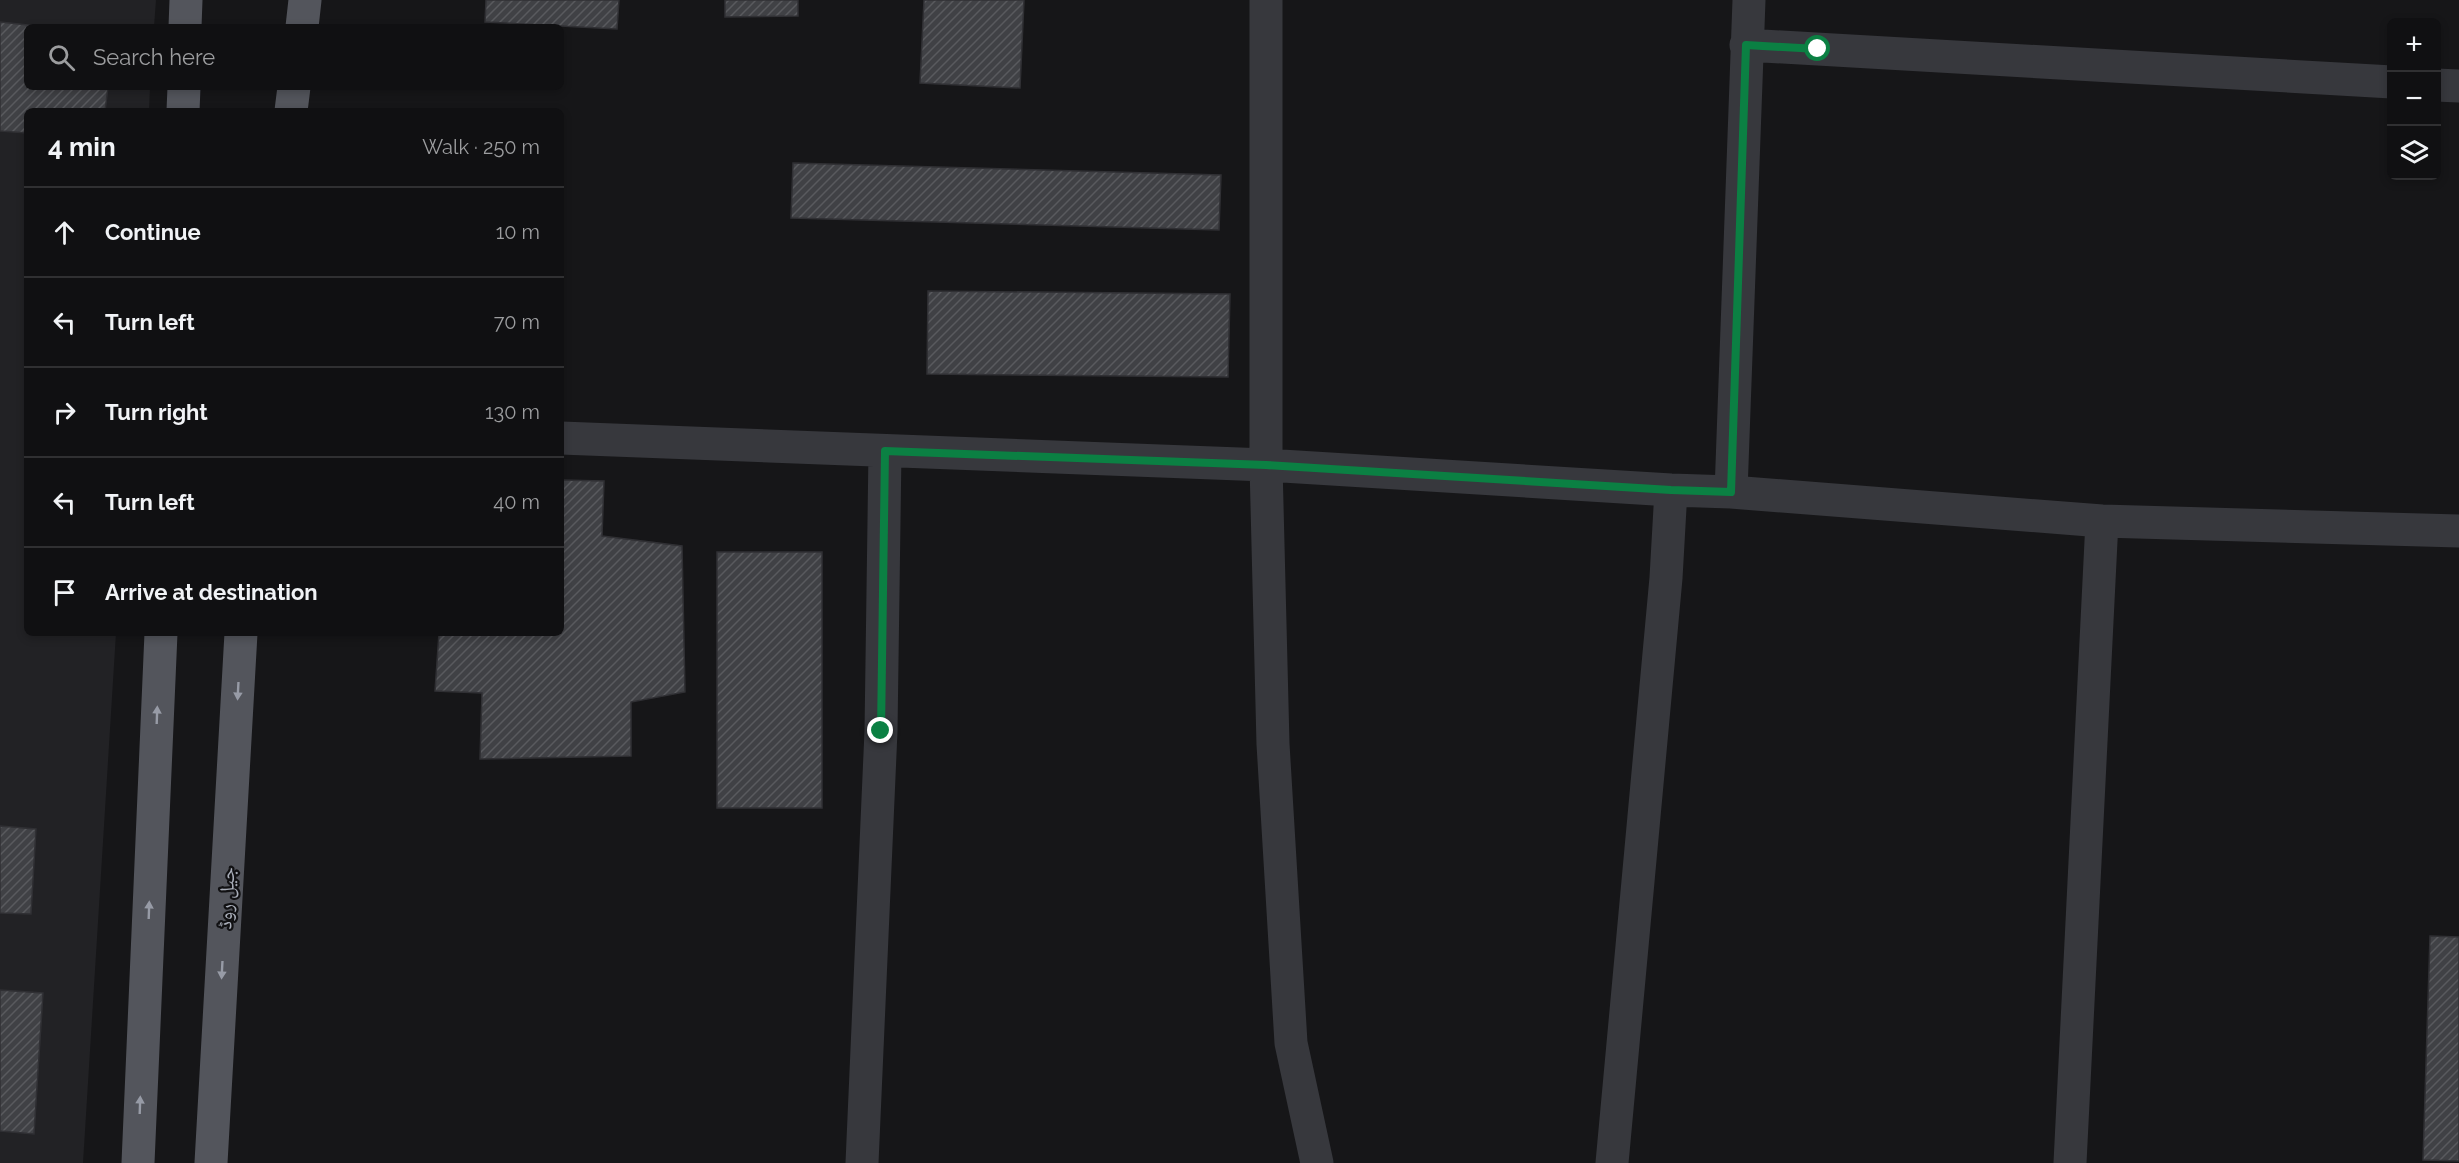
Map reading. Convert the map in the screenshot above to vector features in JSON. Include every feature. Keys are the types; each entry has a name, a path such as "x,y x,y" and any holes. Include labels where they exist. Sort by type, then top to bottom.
{"main road":[{"path":"185,24 186,0"},
{"path":"302,24 305,0"},
{"path":"183,108 184,90"},
{"path":"291,108 294,90"},
{"path":"138,1163 161,636"},
{"name":"جیل روڈ","path":"211,1163 241,636"}],"street":[{"path":"1266,0 1266,465 1273,744 1291,1043 1317,1163"},
{"path":"1731,492 1749,0"},
{"path":"1746,45 2387,82"},
{"path":"2441,85 2459,86"},
{"path":"564,438 1266,465 1731,492 2102,522 2459,531"},
{"path":"862,1163 881,731 885,451"},
{"path":"1612,1163 1666,578 1671,490"},
{"path":"2070,1163 2102,522"}],"shaded area":[{"path":"0,0 156,0 154,24 24,24 24,90 150,90 149,108 24,108 24,636 116,636 83,1163 0,1163"}],"building":[{"path":"486,0 619,0 617,29 564,26 564,24 485,22"},
{"path":"725,0 798,0 798,16 725,17"},
{"path":"924,0 1024,0 1020,88 920,83"},
{"path":"0,22 24,25 24,90 108,90 105,108 24,108 24,133 0,131"},
{"path":"793,163 1221,175 1219,230 791,218"},
{"path":"928,291 1230,294 1228,377 927,374"},
{"path":"564,480 604,481 602,536 682,546 685,692 631,702 631,756 480,759 482,693 435,691 439,636 564,636"},
{"path":"717,552 822,552 822,808 717,808"},
{"path":"0,826 36,829 31,914 0,913"},
{"path":"2430,936 2459,937 2459,1161 2423,1160"},
{"path":"0,990 43,993 34,1134 0,1131"}],"route":[{"path":"881,731 885,451 1266,465 1731,492 1746,45 1818,49"}]}
